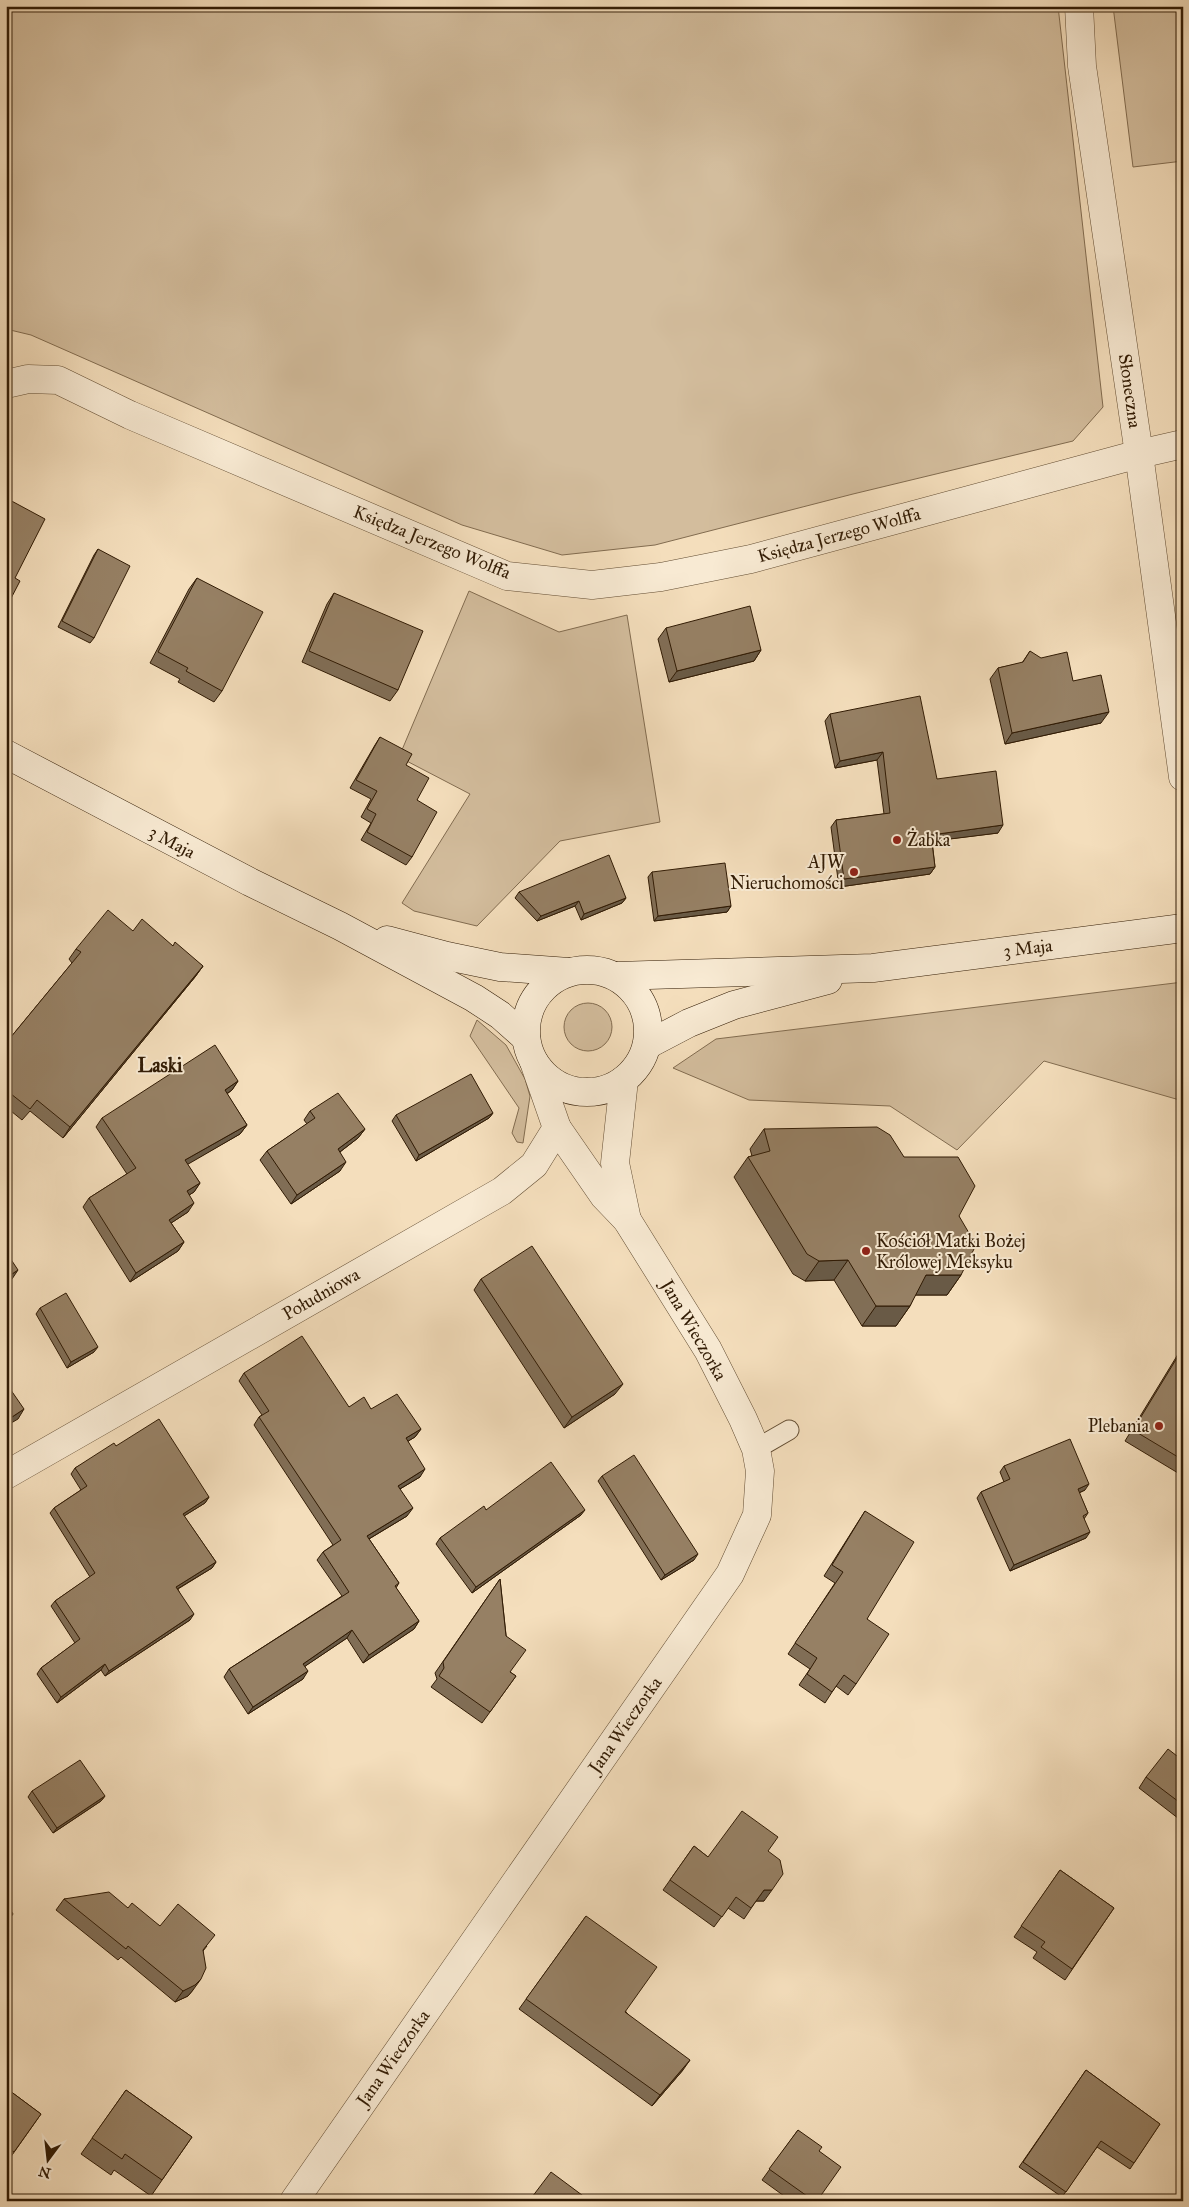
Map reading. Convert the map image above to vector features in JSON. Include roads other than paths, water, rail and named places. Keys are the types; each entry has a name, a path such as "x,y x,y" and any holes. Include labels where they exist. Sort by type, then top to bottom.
{"street":[{"name":"Słoneczna","path":"1079,6 1082,66 1139,454 1183,777"},
{"name":"Księdza Jerzego Wolffa","path":"6,384 28,379 58,380 130,415 507,576 592,584 661,577 750,559 1139,454 1183,444"},
{"name":"3 Maja","path":"6,754 250,882 340,926 474,998 500,1015 530,1050"},
{"name":"3 Maja","path":"340,926 447,956 500,967 570,972"},
{"name":"3 Maja","path":"616,976 873,968 1183,928"},
{"name":"3 Maja","path":"646,1045 689,1023 734,1005 873,968"},
{"path":"530,1050 548,1078 565,1088 585,1092 606,1089 624,1080 638,1064 646,1045 648,1025 643,1006 632,988 616,976 593,970 570,972 550,981 536,997 527,1017 530,1050 557,1128"},
{"name":"Jana Wieczorka","path":"624,1080 615,1162 627,1220"},
{"name":"Jana Wieczorka","path":"294,2201 730,1574 757,1515 760,1471 756,1449 708,1350 627,1220 604,1196 557,1128"},
{"name":"Południowa","path":"6,1475 502,1191 534,1165 557,1128"}],"lane":[{"path":"756,1449 789,1430"}],"place":[{"name":"Żabka","path":"897,840"},
{"name":"AJW Nieruchomości","path":"854,872"},
{"name":"Kościół Matki Bożej Królowej Meksyku","path":"866,1251"},
{"name":"Plebania","path":"1159,1426"}],"district":[{"name":"Laski","path":"160,1065"}]}
